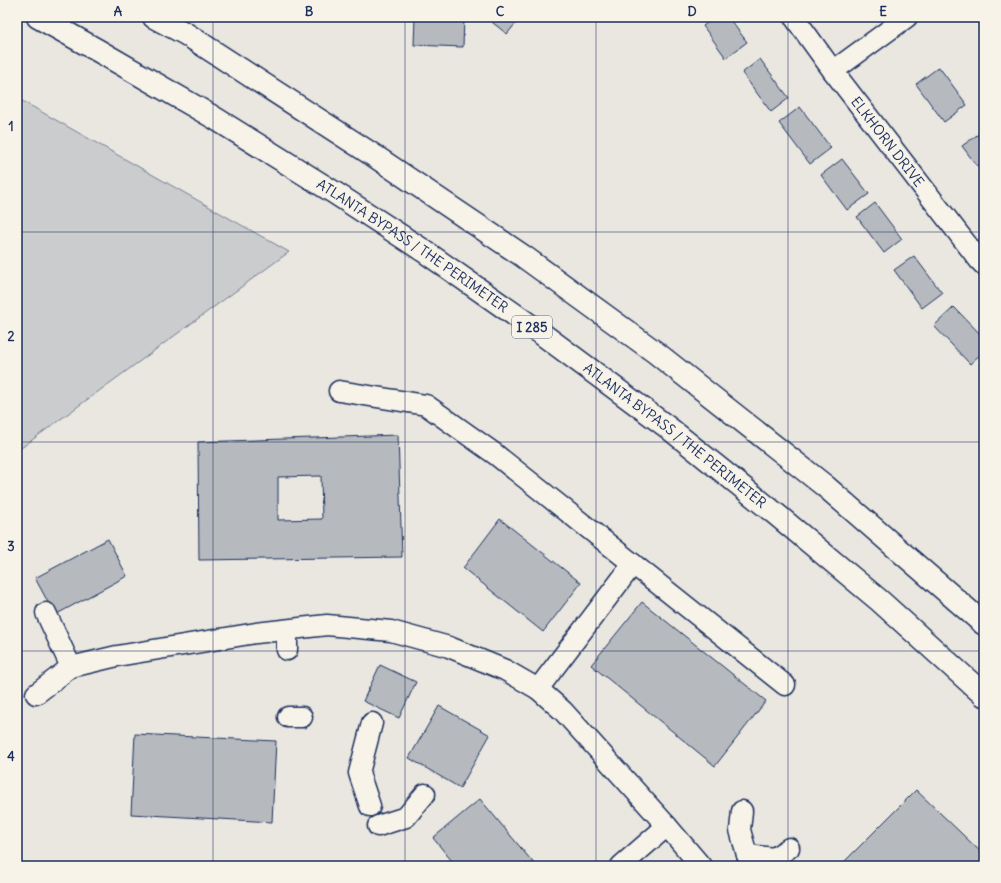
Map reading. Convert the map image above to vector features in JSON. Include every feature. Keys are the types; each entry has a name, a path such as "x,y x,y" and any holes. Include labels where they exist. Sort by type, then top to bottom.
{"highway":[{"name":"ATLANTA BYPASS / THE PERIMETER","path":"38,17 213,117 322,185 424,251 538,331 670,430 777,515 880,600 984,695"},
{"path":"154,17 186,34 373,155 523,256 655,352 825,486 984,624"}],"street":[{"name":"ELKHORN DRIVE","path":"794,17 833,71 982,260"},
{"path":"833,71 907,17"},
{"path":"339,391 426,406 495,454 785,685"},
{"path":"538,689 633,564"},
{"path":"46,613 71,667"},
{"path":"36,694 71,667 117,656 256,633 327,625 391,631 449,647 505,670 538,689 563,711 667,826 701,866"},
{"path":"287,630 287,650"},
{"path":"370,806 359,773 372,723"},
{"path":"378,826 406,817 424,794"},
{"path":"742,811 740,830 743,861 774,858 789,848"},
{"path":"622,866 667,826"}],"shaded area":[{"path":"17,98 289,252 17,451"}],"building":[{"path":"415,17 464,17 463,47 414,45"},
{"path":"490,17 521,17 507,34 488,19"},
{"path":"715,17 728,17 747,42 726,58 703,26"},
{"path":"760,59 789,98 771,112 742,73"},
{"path":"939,67 967,105 944,122 916,84"},
{"path":"800,107 831,148 810,164 779,123"},
{"path":"984,130 984,161 977,166 962,146"},
{"path":"842,159 869,194 847,210 821,175"},
{"path":"875,203 902,239 884,253 857,217"},
{"path":"914,256 942,293 922,308 894,270"},
{"path":"954,307 984,338 984,351 970,364 934,326"},
{"path":"398,435 402,557 199,560 198,442","holes":["321,476 322,519 278,520 278,477"]},
{"path":"500,519 581,583 543,632 463,568"},
{"path":"108,539 127,576 55,615 35,578"},
{"path":"642,602 766,701 715,766 591,665"},
{"path":"380,665 416,682 399,718 363,701"},
{"path":"439,706 490,735 460,788 409,758"},
{"path":"135,734 276,741 272,822 131,814"},
{"path":"916,790 984,855 984,866 840,866"},
{"path":"480,799 536,866 456,866 433,838"}]}
